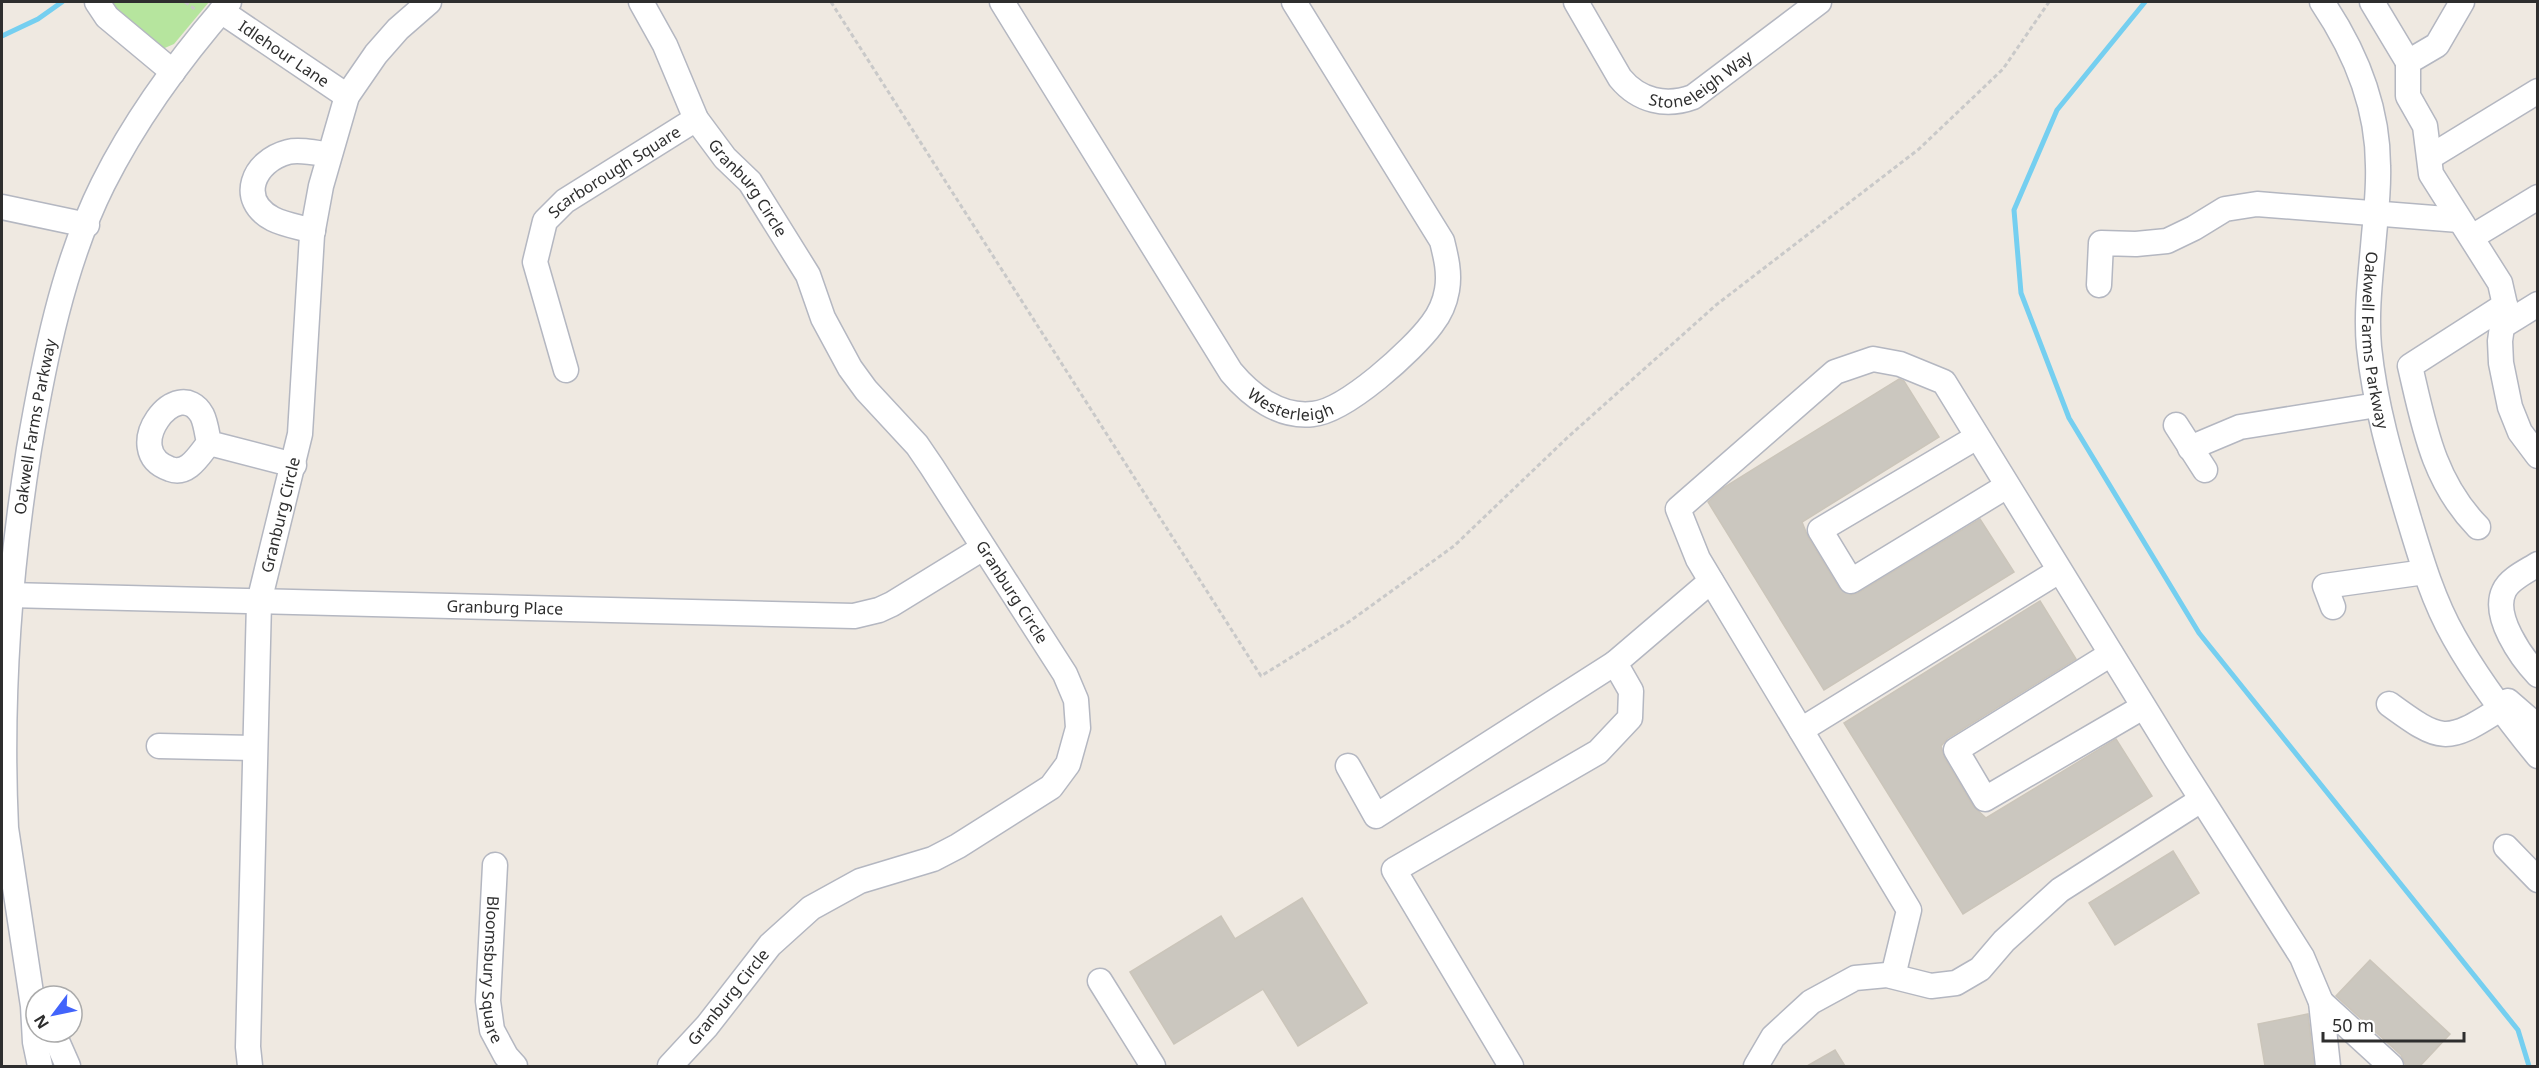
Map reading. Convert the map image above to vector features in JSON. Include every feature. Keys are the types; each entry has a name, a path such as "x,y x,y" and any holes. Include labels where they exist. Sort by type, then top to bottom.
{"street":[{"path":"97,2 107,17 172,72"},
{"name":"Granburg Circle","path":"250,1066 248,1047 259,602 300,434 313,231 321,186 347,96 376,54 398,29 429,2"},
{"name":"Granburg Circle","path":"641,2 670,56 696,119 725,158 750,182 808,275 823,318 850,368 866,390 917,445 1065,674 1076,700 1078,729 1068,764 1051,787 958,846 933,859 860,881 812,908 770,945 707,1026 670,1066"},
{"name":"Westerleigh","path":"1002,2 1231,372 1242,386 1260,400 1285,411 1313,414 1326,410 1365,388 1432,325 1447,291 1449,270 1442,241 1294,2"},
{"name":"Stoneleigh Way","path":"1576,2 1620,78 1629,88 1653,101 1668,103 1694,97 1820,2"},
{"name":"Oakwell Farms Parkway","path":"2322,2 2343,34 2367,92 2374,123 2379,165 2368,307 2369,346 2378,405 2391,459 2425,572 2453,636 2500,709 2538,756"},
{"path":"2372,2 2408,62 2408,96 2425,126 2432,174 2500,283 2505,315 2500,341 2501,363 2510,407 2520,432 2538,456"},
{"path":"2408,62 2437,45 2462,2"},
{"name":"Oakwell Farms Parkway","path":"31,984 4,828 2,667 14,543 42,373 70,268 103,184 172,72 216,8"},
{"name":"Idlehour Lane","path":"216,8 347,96"},
{"path":"2430,157 2538,92"},
{"name":"Scarborough Square","path":"566,370 536,262 545,221 565,201 696,119"},
{"path":"313,231 273,219 259,209 254,193 254,177 258,170 273,158 290,151 329,155"},
{"path":"2098,285 2101,243 2136,244 2167,241 2225,209 2257,204 2376,213 2465,229 2538,197"},
{"path":"2,207 87,225"},
{"path":"2478,527 2463,512 2447,488 2435,461 2410,366 2505,315 2538,304"},
{"path":"1893,976 1910,910 1698,559 1678,509 1835,372 1873,359 1899,364 1944,382 2201,800 2302,957 2321,1002 2328,1066"},
{"path":"2190,448 2240,427 2378,405"},
{"path":"2176,424 2205,470"},
{"path":"1977,437 1820,530 1844,571 1851,581 2007,486"},
{"path":"208,442 294,465"},
{"name":"Granburg Place","path":"9,595 854,616 879,610 892,604 983,548"},
{"path":"2538,564 2510,584 2504,590 2501,601 2504,625 2538,675"},
{"path":"1801,730 2059,571"},
{"path":"2333,607 2325,586 2425,572"},
{"path":"1348,766 1376,816 1615,663 1711,581"},
{"path":"2111,654 1956,750 1985,799 2144,707"},
{"path":"1511,1066 1394,870 1598,752 1630,718 1631,691 1615,663"},
{"name":"Oakwell Farms Parkway","path":"2476,673 2538,727"},
{"path":"2389,704 2431,732 2445,734 2467,730 2500,709"},
{"path":"159,746 254,748"},
{"path":"1756,1066 1773,1037 1811,1002 1855,978 1893,976 1931,986 1956,983 1980,969 2004,941 2060,890 2201,800"},
{"path":"2506,847 2534,868"},
{"name":"Bloomsbury Square","path":"495,866 488,1001 492,1030 506,1056 515,1066"},
{"path":"1100,981 1153,1066"},
{"path":"2321,1002 2391,1066"},
{"name":"Oakwell Farms Parkway","path":"36,1044 40,1066"},
{"path":"58,1044 68,1066"}],"path":[{"path":"185,2 216,8"}],"green space":[{"path":"110,2 209,2 174,44 160,50 135,34"}],"building":[{"path":"1899,379 1904,381 1939,437 1802,522 1808,537 1839,588 1851,595 1858,593 1980,519 2014,572 1824,690 1708,502 1723,488"},
{"path":"2040,601 2076,659 1948,738 1941,746 1944,757 1973,806 1986,818 2116,739 2152,796 1963,914 1844,723"},
{"path":"2173,851 2199,893 2115,945 2089,903"},
{"path":"1302,898 1367,1003 1298,1046 1263,989 1174,1044 1130,972 1221,916 1235,939"},
{"path":"2370,960 2450,1034 2420,1066 2406,1066 2401,1055 2336,996"},
{"path":"2308,1014 2314,1066 2265,1066 2258,1024"},
{"path":"1835,1050 1845,1066 1807,1066"}],"waterway":[{"path":"2,36 38,19 62,2"},
{"path":"2145,2 2057,110 2014,210 2021,293 2069,418 2199,633 2518,1030 2529,1066"}]}
